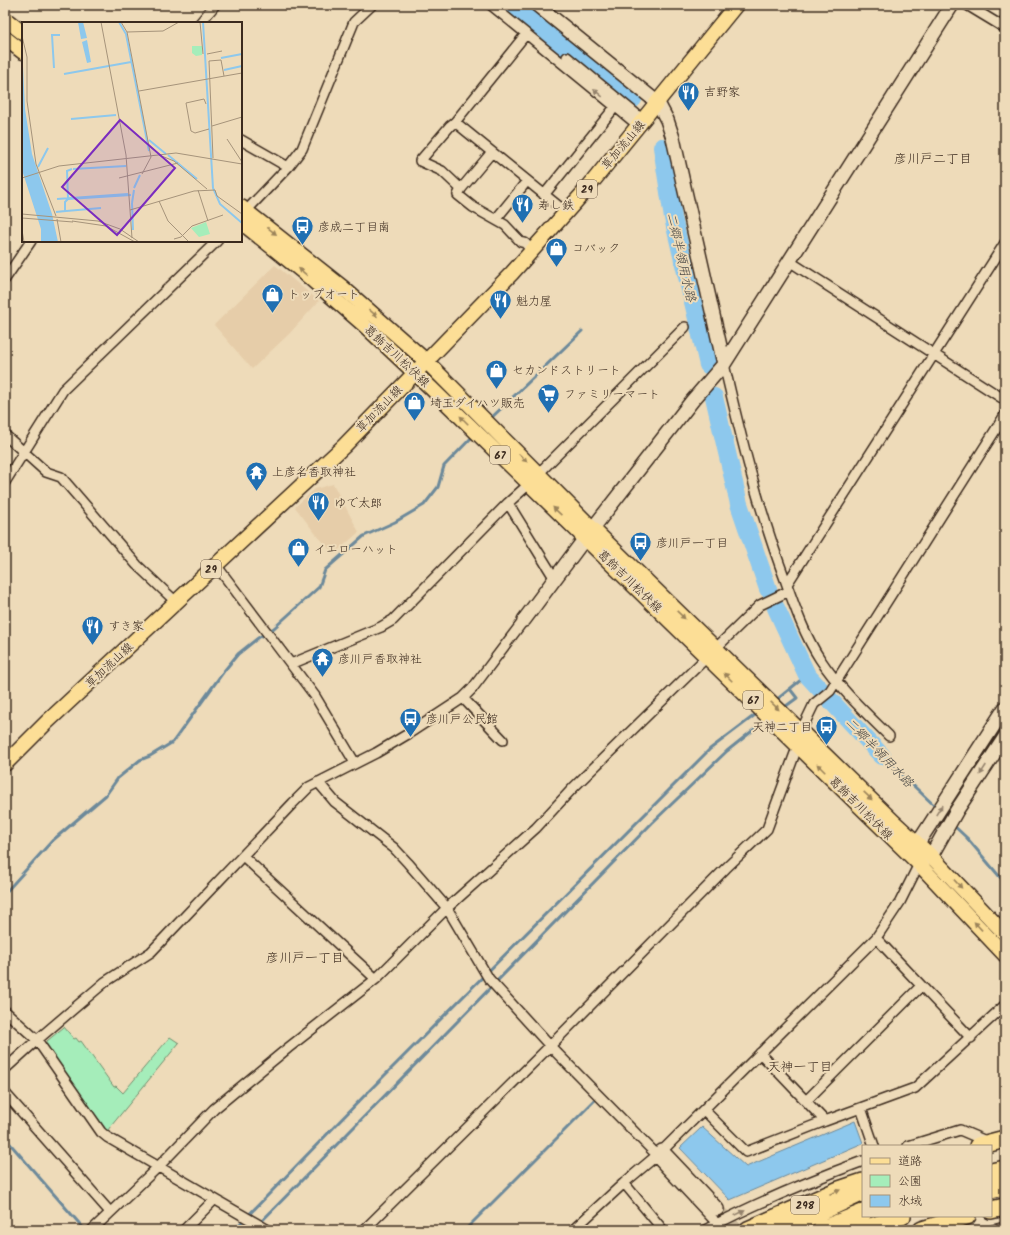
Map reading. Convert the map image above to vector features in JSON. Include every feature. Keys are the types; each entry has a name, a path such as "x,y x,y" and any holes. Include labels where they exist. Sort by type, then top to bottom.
{"highway":[{"path":"992,1172 1005,1169"},
{"name":"298","path":"748,1230 839,1190 862,1182"},
{"path":"992,1189 1005,1186"},
{"name":"298","path":"781,1230 862,1192"},
{"path":"992,1210 1005,1207"},
{"path":"821,1230 862,1213"},
{"path":"862,1230 899,1217"},
{"path":"922,1230 964,1217"}],"main road":[{"name":"草加流山線","path":"5,764 46,722 344,446 426,362 567,213 637,120 658,103 739,6"},
{"path":"5,19 22,32"},
{"path":"5,38 22,51"},
{"name":"葛飾吉川松伏線","path":"243,213 342,287 426,362 534,479"},
{"name":"葛飾吉川松伏線","path":"243,213 307,275 534,479 590,533 711,652 798,745 919,864 1005,955"},
{"name":"葛飾吉川松伏線","path":"711,652 801,731 895,823 918,843 1005,934"}],"street":[{"path":"201,22 215,5"},
{"path":"243,213 288,167 302,149 354,22 372,5"},
{"path":"491,5 615,107 637,120"},
{"path":"537,5 658,103 667,120 673,138 744,447 771,542 788,588 810,641 819,658 836,681 889,736"},
{"path":"5,1069 105,982 151,952 310,787 408,734 463,698 472,689 700,391 724,364 952,5"},
{"path":"967,5 1005,28"},
{"path":"461,189 442,171 420,161 455,122 526,34"},
{"path":"567,57 637,120"},
{"path":"544,195 615,107"},
{"path":"455,122 567,213"},
{"path":"242,141 288,167"},
{"path":"492,152 461,189 458,195 473,207 505,225 532,251"},
{"path":"496,219 528,181"},
{"path":"5,279 30,242"},
{"path":"5,482 64,390 216,242"},
{"path":"92,1230 158,1167 214,1109 288,1048 376,979 447,908 536,828 572,788 760,604 775,597 788,588 1005,243"},
{"path":"789,261 1005,400"},
{"path":"291,664 381,627 393,620 685,327"},
{"path":"364,1230 550,1046 726,868 767,829 798,745 801,731 814,704 830,691 1005,415"},
{"path":"5,435 46,472 61,477 137,565 176,602"},
{"path":"508,503 555,580"},
{"path":"216,565 315,696 355,763"},
{"path":"463,698 503,740"},
{"path":"573,1230 624,1183 658,1155 876,938 900,902 919,864 918,843 1005,708"},
{"path":"919,864 931,856 957,810 1005,738"},
{"path":"318,782 335,802 394,848 430,887 447,908 489,979 550,1046 658,1155 717,1209"},
{"path":"243,856 376,979"},
{"path":"876,938 971,1038"},
{"path":"806,1101 921,986"},
{"path":"704,1110 746,1152 915,1088 971,1038 1005,1005"},
{"path":"5,1011 37,1040 101,1132 107,1137 268,1230"},
{"path":"760,1053 825,1121"},
{"path":"5,1093 110,1212"},
{"path":"861,1108 874,1145"},
{"path":"911,1145 960,1130 991,1143"},
{"path":"658,1155 716,1224"},
{"path":"705,1230 774,1196 862,1161"},
{"path":"624,1183 663,1230"},
{"path":"184,1230 214,1200"},
{"path":"993,1230 1005,1227"}],"shaded area":[{"path":"275,265 319,301 289,334 252,369 214,325"},
{"path":"333,484 359,532 334,554 315,533 295,507 315,489"}],"green space":[{"path":"64,1027 74,1039 76,1038 79,1042 81,1041 114,1087 116,1086 123,1093 170,1037 179,1043 107,1131 46,1046 47,1041"}],"water":[{"path":"855,1121 863,1143 730,1200 680,1148 702,1127 746,1167"}],"waterway":[{"name":"二郷半領用水路","path":"510,5 633,99"},
{"name":"二郷半領用水路","path":"662,147 673,218 708,365"},
{"path":"489,420 582,331"},
{"name":"二郷半領用水路","path":"714,397 739,504 768,589"},
{"path":"5,893 52,841 106,795 118,778 140,760 150,756 173,742 238,654 258,638 274,628 319,587 325,570 364,536 395,522 424,505 438,487 444,466 474,435"},
{"name":"二郷半領用水路","path":"776,608 807,675 882,756"},
{"path":"775,701 807,675"},
{"path":"782,709 797,698 790,689"},
{"path":"234,1230 368,1092 710,749 759,712"},
{"path":"253,1230 652,823 727,751 766,720"},
{"name":"二郷半領用水路","path":"882,756 937,808"},
{"name":"二郷半領用水路","path":"952,824 967,838 1005,883"},
{"path":"465,1230 597,1098"},
{"path":"5,1138 85,1230"}],"tunnel":[{"path":"717,1209 737,1230"}],"place":[{"name":"吉野家","path":"689,112"},
{"name":"寿し鉄","path":"523,224"},
{"name":"彦成二丁目南","path":"303,246"},
{"name":"コバック","path":"556,268"},
{"name":"トップオート","path":"273,314"},
{"name":"魁力屋","path":"500,320"},
{"name":"セカンドストリート","path":"497,390"},
{"name":"ファミリーマート","path":"548,414"},
{"name":"埼玉ダイハツ販売","path":"414,422"},
{"name":"上彦名香取神社","path":"257,492"},
{"name":"ゆで太郎","path":"318,522"},
{"name":"彦川戸一丁目","path":"641,562"},
{"name":"イエローハット","path":"299,568"},
{"name":"すき家","path":"92,646"},
{"name":"彦川戸香取神社","path":"323,678"},
{"name":"彦川戸公民館","path":"411,738"},
{"name":"天神二丁目","path":"827,746"}],"district":[{"name":"彦川戸二丁目","path":"933,158"},
{"name":"彦川戸一丁目","path":"305,957"},
{"name":"天神一丁目","path":"800,1066"}]}
